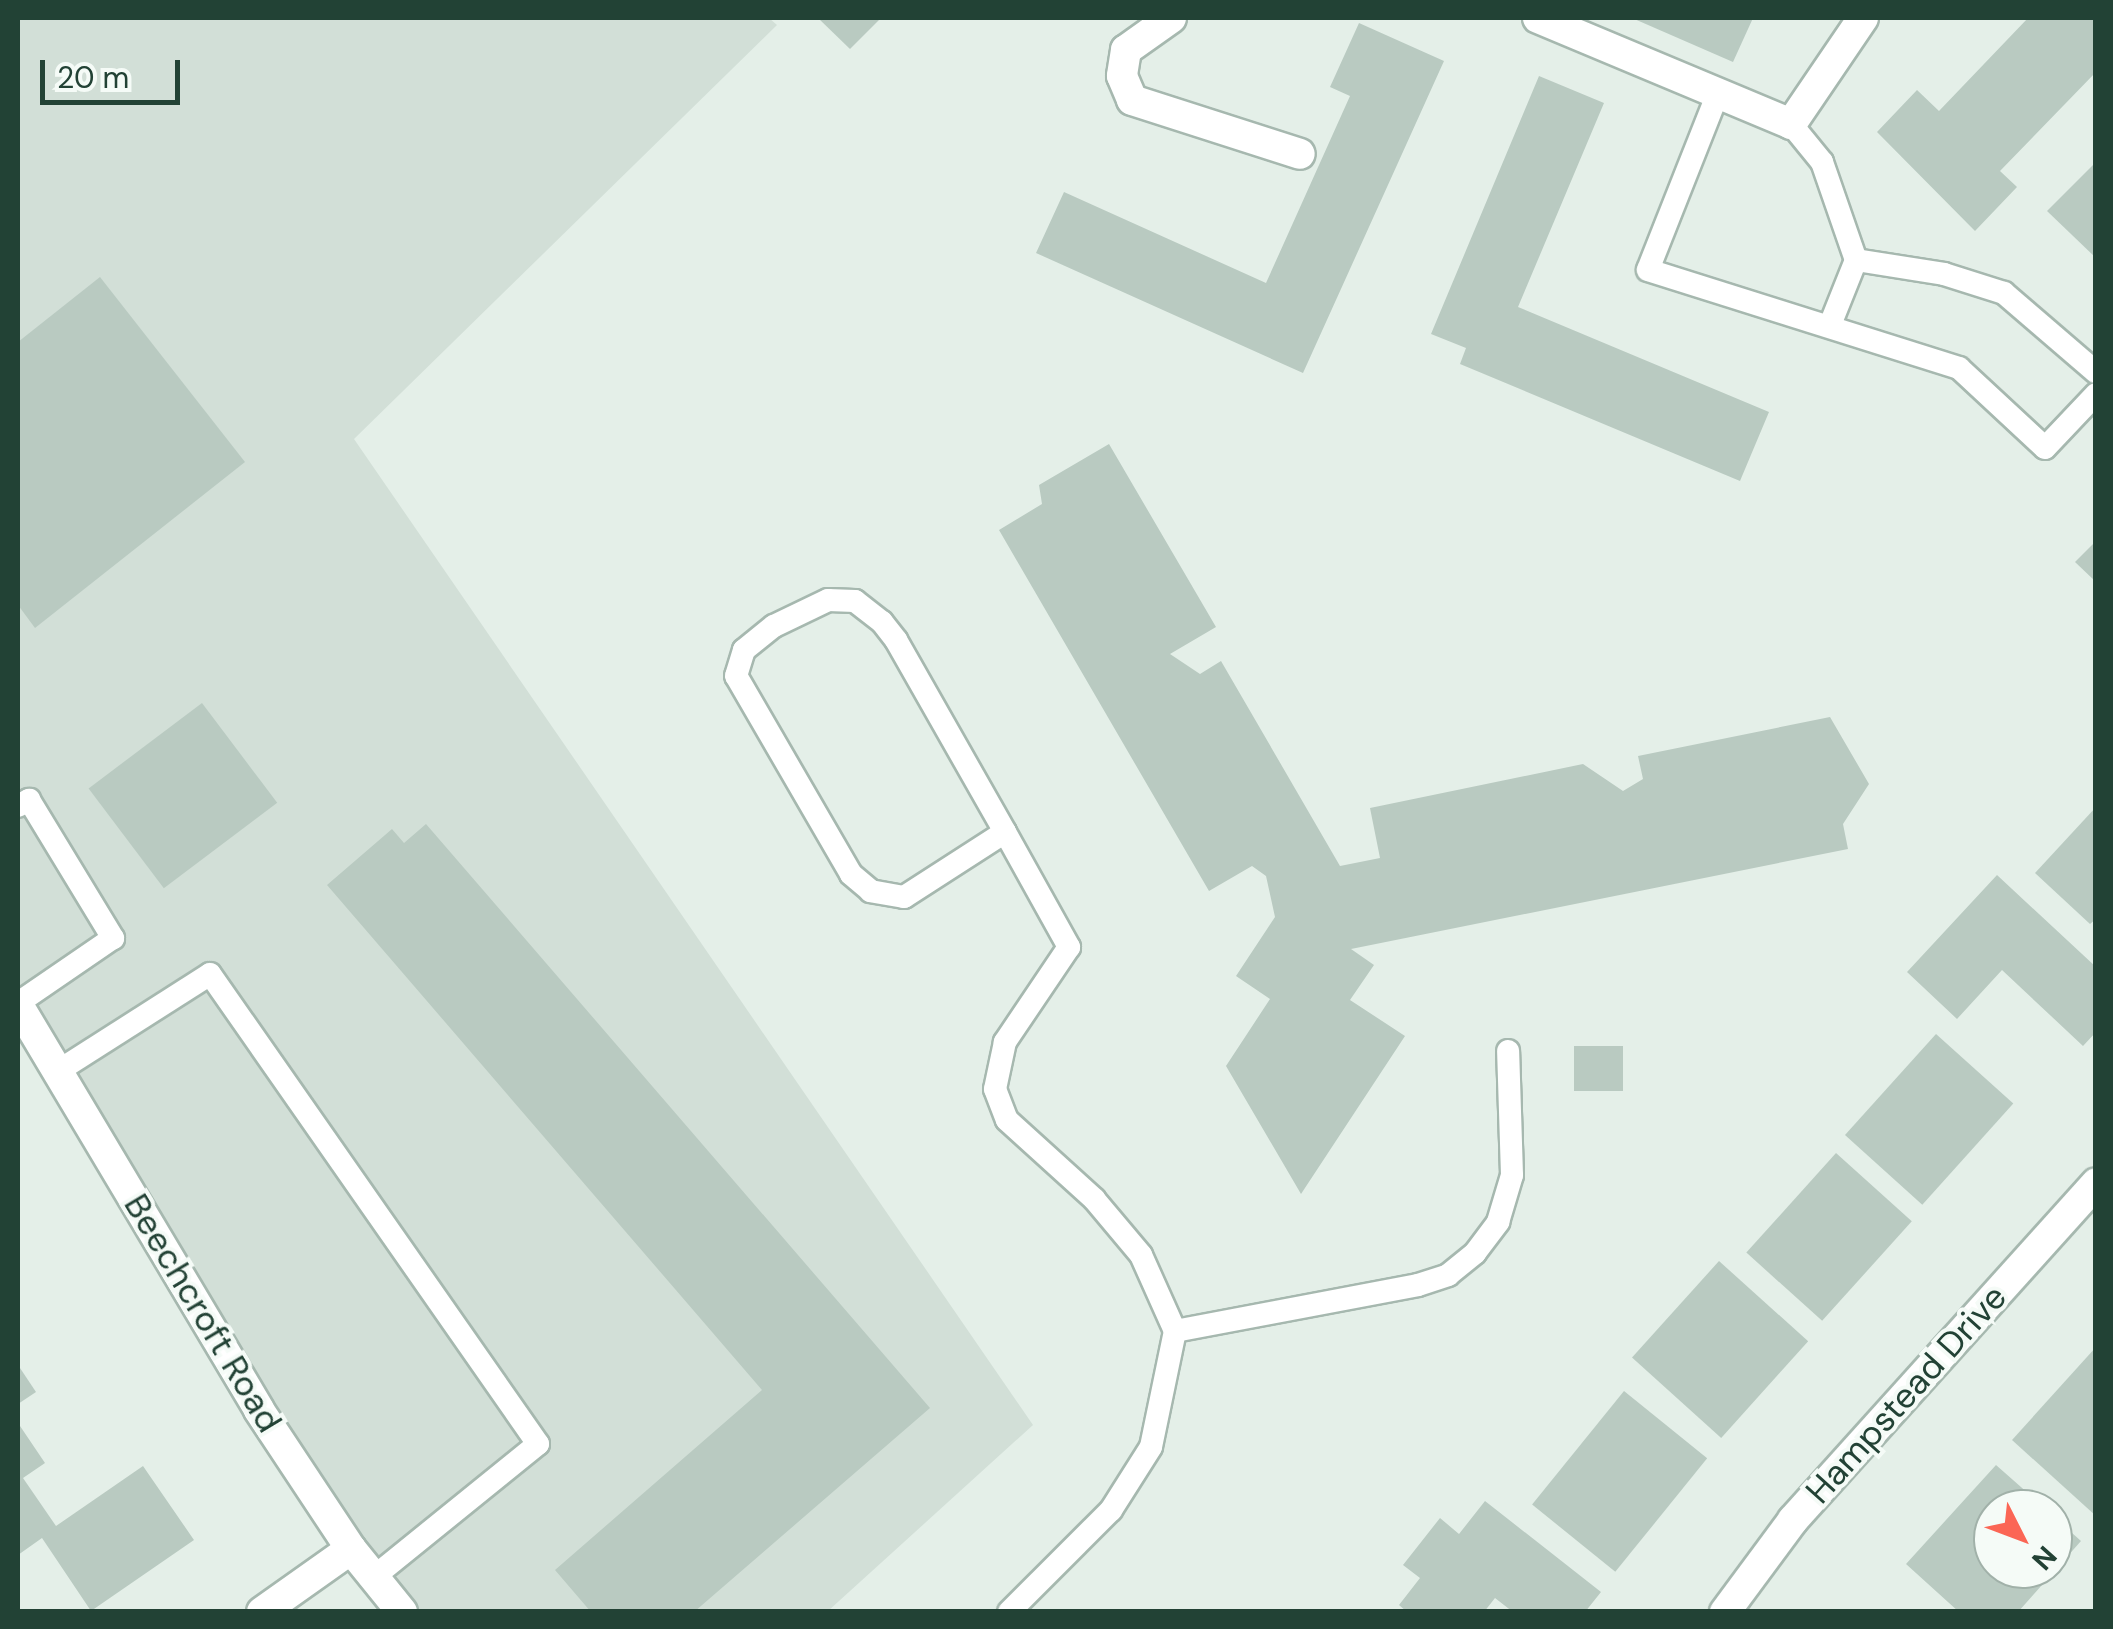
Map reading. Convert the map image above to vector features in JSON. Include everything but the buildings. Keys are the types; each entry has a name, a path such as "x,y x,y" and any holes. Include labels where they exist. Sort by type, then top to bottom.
{"street":[{"path":"1538,18 1791,124 1863,18"},
{"path":"1149,22 1126,50 1122,76 1132,100 1300,154"},
{"name":"Beechcroft Road","path":"18,1004 258,1410 351,1549 402,1612"},
{"name":"Hampstead Drive","path":"1725,1612 1793,1520 2096,1183"},
{"path":"262,1612 351,1549"}],"lane":[{"path":"1718,93 1648,270 1959,368 2046,448 2096,394"},
{"path":"1791,124 1822,162 1856,260 1830,325"},
{"path":"1856,260 1944,274 2004,293 2096,372"},
{"path":"1005,832 904,898 871,890 850,874 736,676 744,650 774,626 828,600 855,601 896,640 1005,832 1069,947 1005,1042 995,1089 1007,1120 1094,1199 1141,1254 1175,1331 1151,1447 1111,1510 1009,1612"},
{"path":"18,806 29,800 113,938 18,1004"},
{"path":"58,1071 210,974 538,1444 374,1577"},
{"path":"1175,1331 1418,1285 1448,1275 1475,1253 1498,1222 1512,1175 1508,1051"}],"shaded area":[{"path":"18,18 769,18 777,25 354,439 1033,1425 828,1611 408,1611 18,1019"}]}
